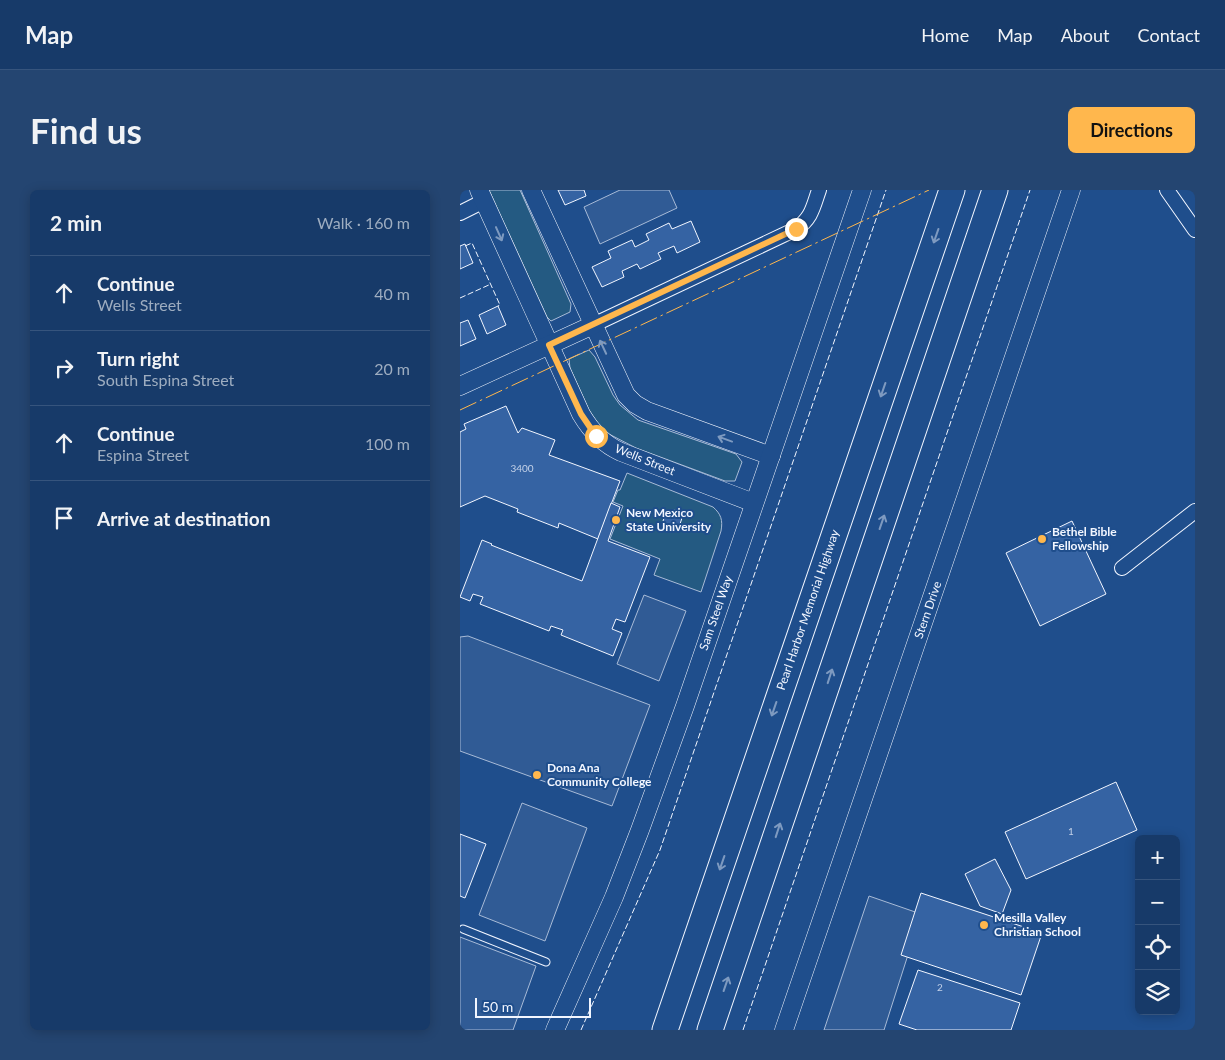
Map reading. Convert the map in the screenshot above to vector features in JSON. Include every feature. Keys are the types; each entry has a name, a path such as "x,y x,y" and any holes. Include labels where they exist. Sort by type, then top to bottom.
{"highway":[{"name":"Pearl Harbor Memorial Highway","path":"666,1030 952,190"},
{"path":"710,1030 996,190"}],"street":[{"path":"531,190 626,395 635,404 647,411 771,456"},
{"path":"460,386 796,229 806,222 819,190"},
{"name":"Sam Steel Way","path":"554,1030 614,897 640,830 685,706 862,190"},
{"name":"Stern Drive","path":"784,1030 1071,190"},
{"path":"1167,190 1195,230"},
{"path":"460,213 481,196"},
{"name":"Wells Street","path":"481,196 581,414 603,442 621,452 754,503"},
{"path":"1122,568 1195,511"}],"lane":[{"path":"463,929 546,962"}],"shaded area":[{"path":"489,190 520,190 571,304 570,312 551,321 547,317"},
{"path":"620,190 669,190 677,208 600,244 584,207"},
{"path":"589,350 595,357 613,395 620,405 638,420 736,454 742,462 735,481 725,481 636,448 607,433 589,410 570,368 569,359"},
{"path":"627,473 713,507 720,515 721,531 701,592 654,575 660,559 610,539 623,506 613,502"},
{"path":"644,595 686,611 659,681 617,664"},
{"path":"468,636 650,705 612,806 460,751 460,637"},
{"path":"522,803 587,828 545,941 479,915"},
{"path":"869,896 921,914 884,1030 824,1030"},
{"path":"460,937 536,966 513,1030 460,1030"}],"building":[{"path":"558,190 584,190 586,196 565,205"},
{"path":"691,221 700,242 677,253 674,246 658,253 661,259 640,269 637,264 622,271 624,277 602,287 592,267 611,258 608,251 632,240 635,247 649,240 646,234 669,223 672,229"},
{"path":"465,244 473,263 460,269 460,246"},
{"path":"498,306 506,325 487,334 479,315"},
{"path":"468,320 476,339 460,346 460,323"},
{"path":"506,406 518,433 522,428 555,440 549,455 620,481 598,539 559,523 558,528 517,512 518,509 485,496 460,507 460,432 466,429 464,424"},
{"path":"611,503 620,507 608,541 650,557 625,622 616,619 612,629 622,633 613,656 561,635 563,630 551,626 549,631 480,604 483,597 473,594 470,601 460,597 482,540 582,581"},
{"path":"677,510 682,518 679,527 669,528 663,521 667,511"},
{"path":"1072,521 1106,594 1040,626 1006,553"},
{"path":"1116,782 1137,830 1026,879 1005,832"},
{"path":"460,834 486,844 465,898 460,896"},
{"path":"995,859 1011,890 1002,914 980,906 965,874"},
{"path":"921,893 1042,933 1021,995 901,955"},
{"path":"918,970 1020,1003 1011,1030 917,1030 899,1024"}],"fence":[{"path":"581,1030 660,850 886,190"},
{"path":"743,1030 1030,190"},
{"path":"465,246 472,243 500,305 498,306"},
{"path":"460,298 491,284"}],"power":[{"path":"460,410 929,190"}],"place":[{"name":"New Mexico State University","path":"616,520"},
{"name":"Bethel Bible Fellowship","path":"1042,539"},
{"name":"Dona Ana Community College","path":"537,775"},
{"name":"Mesilla Valley Christian School","path":"984,925"}],"route":[{"path":"596,436 581,414 549,345 796,229"}]}
